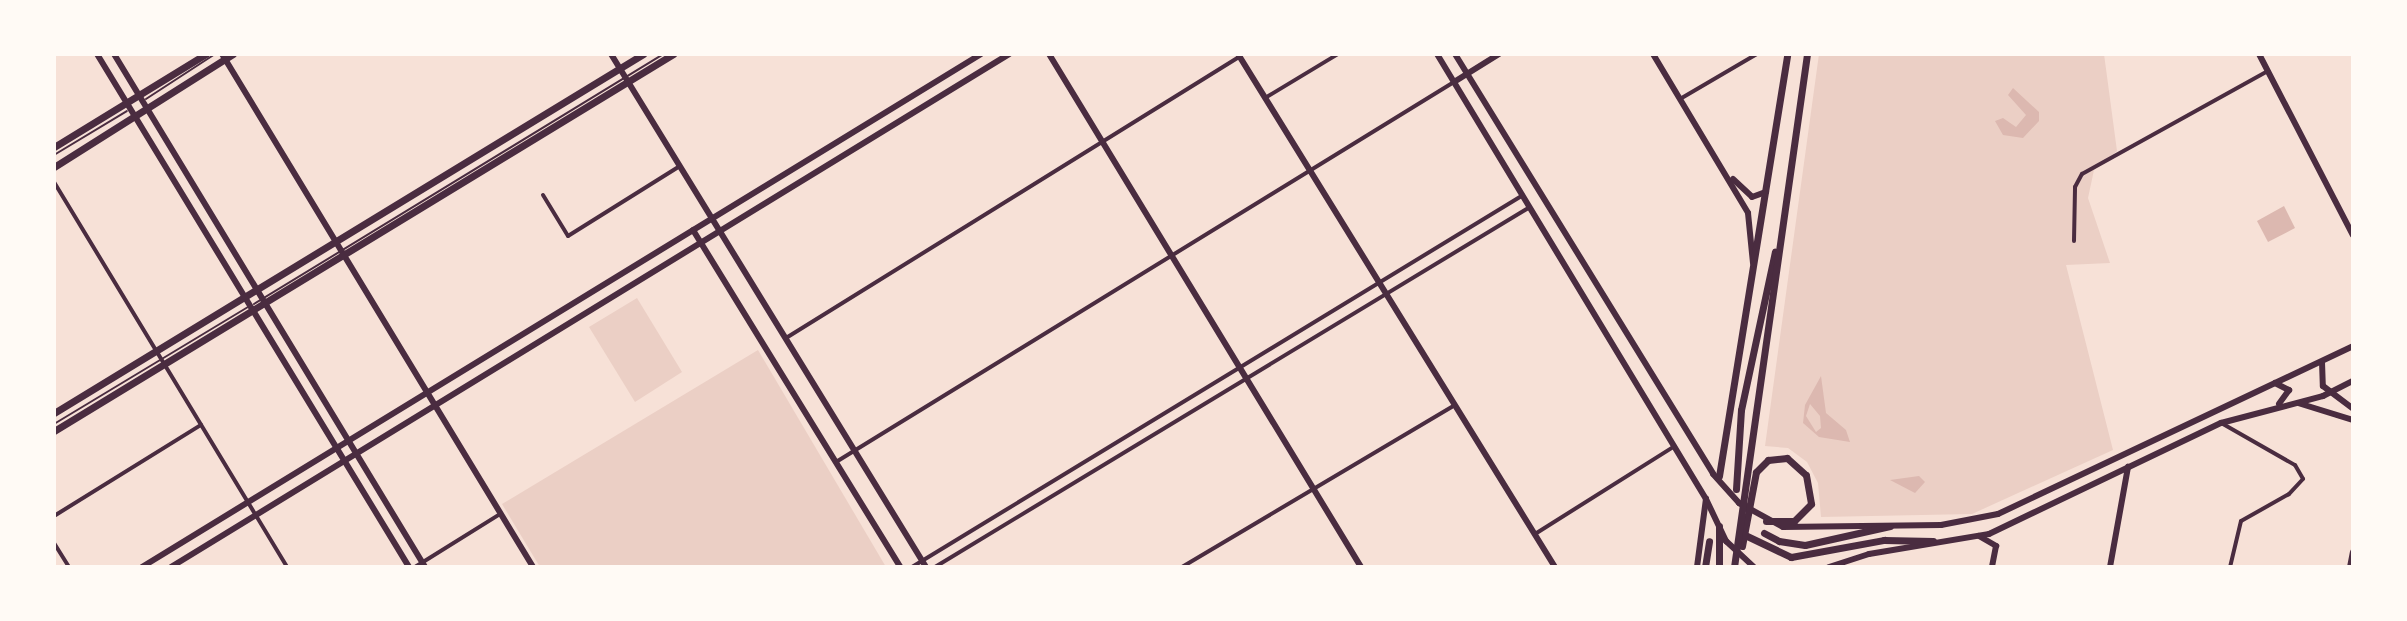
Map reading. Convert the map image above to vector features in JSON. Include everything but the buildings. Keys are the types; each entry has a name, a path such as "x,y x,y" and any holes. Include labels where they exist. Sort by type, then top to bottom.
{"main road":[{"path":"54,147 141,99 206,54"},
{"path":"54,167 147,110 223,57 233,54"},
{"path":"54,413 643,54"},
{"path":"54,431 163,361 626,79 673,54"},
{"path":"1720,473 1787,54"},
{"path":"1736,489 1741,410 1776,250 1807,54"},
{"path":"1745,566 1754,426 1778,276 1776,250"},
{"path":"1745,566 1752,485 1758,468 1777,457 1794,462 1809,480 1812,500 1802,516 1786,523 1766,521"},
{"path":"1719,526 1719,567"},
{"path":"1764,533 1779,541 1805,545 1890,526"},
{"path":"1747,536 1776,553 1803,557 1870,541 1933,541"},
{"path":"1705,567 1709,541"}],"street":[{"path":"97,54 409,567"},
{"path":"114,54 424,565"},
{"path":"611,54 924,564"},
{"path":"142,567 981,54"},
{"path":"171,567 434,403 721,232 1009,54"},
{"path":"1049,54 1361,567"},
{"path":"1265,98 1338,54"},
{"path":"1437,54 1745,566"},
{"path":"1455,54 1713,474 1739,503 1766,521 1798,530 1941,525 1998,514 2353,346"},
{"path":"836,462 1499,54"},
{"path":"1653,54 1728,174 1752,227 1754,268"},
{"path":"1680,99 1757,54"},
{"path":"2259,54 2353,235"},
{"path":"786,338 1239,56 1555,567"},
{"path":"223,57 533,567"},
{"path":"2074,241 2075,187 2082,174 2268,71"},
{"path":"885,113 893,126"},
{"path":"543,195 568,236 680,166"},
{"path":"1728,174 1752,197 1766,192"},
{"path":"54,182 287,567"},
{"path":"912,567 924,564 1523,195"},
{"path":"935,567 1530,207"},
{"path":"693,230 900,567"},
{"path":"2322,362 2319,378 2331,394 2353,409"},
{"path":"1829,567 1933,541 1979,536 2221,423 2276,406 2331,394 2353,381"},
{"path":"2273,383 2286,386 2290,394 2276,406"},
{"path":"2295,402 2353,420"},
{"path":"1182,567 1455,405"},
{"path":"2221,423 2295,465 2303,479 2289,494 2241,521 2230,567"},
{"path":"54,516 201,425"},
{"path":"1535,534 1675,446"},
{"path":"2110,567 2128,467"},
{"path":"1697,567 1706,499"},
{"path":"415,567 424,565 500,514"},
{"path":"1979,536 1996,546 1992,567"},
{"path":"54,543 69,567"},
{"path":"2350,567 2353,552"}],"lane":[{"path":"141,99 215,54"},
{"path":"626,79 663,54"},
{"path":"54,155 128,106"},
{"path":"54,424 163,361"}],"shaded area":[{"path":"1819,54 2104,54 2117,151 2094,170 2088,198 2110,263 2066,265 2113,450 1972,514 1821,517 1818,483 1807,462 1788,448 1765,446"},
{"path":"2013,88 2039,112 2039,121 2023,138 2003,135 1995,121 2003,118 2016,127 2026,115 2008,95"},
{"path":"2284,206 2295,228 2268,242 2257,221"},
{"path":"637,298 682,372 635,402 589,327"},
{"path":"758,350 886,567 540,567 502,504"},
{"path":"1821,376 1826,413 1846,430 1850,442 1819,437 1803,423 1805,405","holes":["1810,404 1820,416 1821,428 1816,432 1806,416"]},
{"path":"1919,476 1925,482 1915,493 1890,480"}]}
